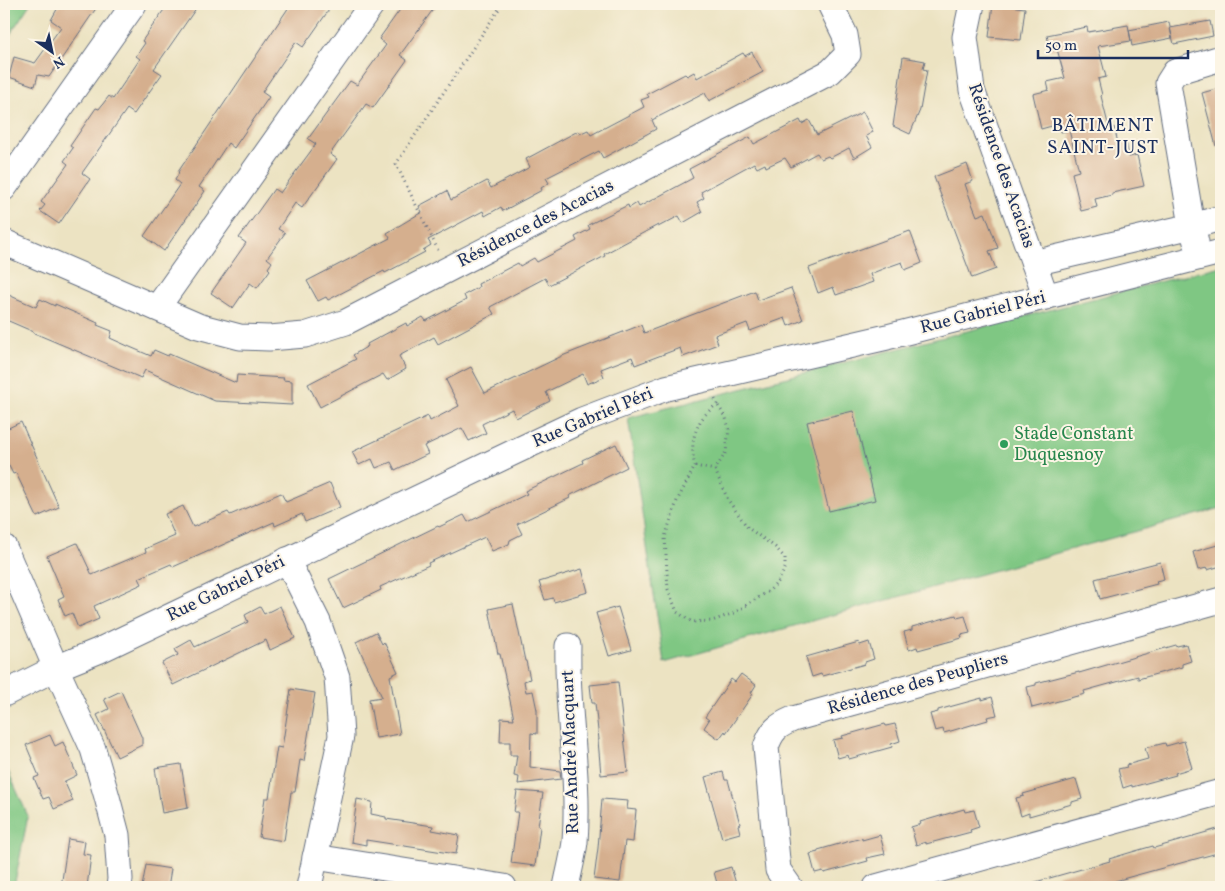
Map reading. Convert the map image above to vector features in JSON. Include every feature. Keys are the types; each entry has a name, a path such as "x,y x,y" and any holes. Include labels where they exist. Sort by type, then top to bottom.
{"street":[{"path":"4,188 134,4"},
{"path":"157,308 372,4"},
{"name":"Résidence des Acacias","path":"4,242 198,326 240,337 269,338 305,335 346,322 830,72 848,54 845,35 830,4"},
{"name":"Résidence des Acacias","path":"972,4 966,37 972,90 1046,297"},
{"path":"1210,254 1192,226 1168,83 1175,72 1221,58"},
{"path":"1034,263 1221,218"},
{"name":"Rue Gabriel Péri","path":"4,694 582,420 666,388 871,341 1210,254"},
{"path":"4,547 93,749 117,836 120,879 118,887"},
{"path":"287,560 318,622 337,677 341,736 309,887"},
{"name":"Résidence des Peupliers","path":"790,887 778,870 766,747 770,735 780,725 802,716 1221,600"},
{"name":"Rue André Macquart","path":"566,887 574,843 576,792 567,674 568,646"},
{"path":"876,887 1221,792"},
{"path":"315,857 504,887"}],"path":[{"path":"447,270 396,164 499,9 500,4"},
{"path":"709,379 717,404 726,418 729,429 726,452 715,470"},
{"path":"715,470 728,500 748,528 780,552 785,558 785,568 779,582 769,591 734,613 712,621 692,622 677,612 668,589 665,537 676,501 695,466 692,443 700,421 717,404"},
{"path":"695,466 715,470"}],"green space":[{"path":"4,4 30,4 5,42 4,41"},
{"name":"Stade Constant Duquesnoy","path":"1221,266 1221,508 664,663 628,418"},
{"path":"4,762 28,816 14,887 4,887"}],"building":[{"path":"60,4 99,4 49,77 38,75 35,86 9,77 14,57 35,63 61,27 51,20"},
{"path":"168,4 199,4 154,69 162,74 134,114 127,109 82,173 90,179 59,224 40,211 45,205 41,202 68,164 64,161 73,148 70,146 96,108 99,109 109,96 113,99 140,59 136,56 145,43 142,41"},
{"path":"291,4 333,4 303,47 296,42 262,92 269,97 234,148 228,143 199,187 205,191 164,251 144,236 180,184 175,180 178,172"},
{"path":"404,4 437,4 400,55 407,60 373,108 366,104 330,154 337,159 302,208 295,203 278,229 285,233 267,258 272,262 268,268 270,270 257,288 250,283 233,308 211,293 246,243 239,238 274,189 280,193 316,144 308,139 350,81 357,85 386,45 379,39"},
{"path":"993,4 1025,8 1021,40 989,37"},
{"path":"1210,21 1213,36 1174,44 1170,28"},
{"path":"1169,22 1172,38 1132,46 1129,30"},
{"path":"1128,25 1131,41 1098,46 1106,77 1098,79 1109,128 1114,127 1118,143 1126,141 1129,157 1137,155 1144,186 1095,199 1097,207 1081,211 1072,173 1079,171 1069,130 1061,132 1059,124 1041,129 1033,94 1049,90 1047,82 1065,78 1057,49 1050,50 1047,35 1087,27 1088,32"},
{"path":"752,52 763,72 709,101 705,93 652,120 656,129 603,158 599,151 546,178 549,183 541,188 542,190 503,211 501,207 485,216 483,211 428,240 431,245 423,250 425,252 385,273 384,271 328,300 326,297 318,301 307,281 390,238 387,233 422,212 419,206 447,191 451,200 487,181 491,188 530,167 526,159 578,131 579,134 588,130 591,135 644,107 641,100 649,97 647,94 685,74 687,76 694,72 697,78 743,53 745,56"},
{"path":"903,57 925,61 923,69 927,70 920,110 910,134 893,126"},
{"path":"1219,88 1221,98 1221,145 1216,146 1202,93"},
{"path":"863,112 873,132 866,136 872,147 854,158 849,148 830,158 828,156 821,159 817,153 791,167 785,158 766,167 765,164 757,168 754,163 701,192 704,198 697,202 702,212 683,223 679,216 658,227 658,225 604,254 605,256 549,285 545,278 490,307 494,314 438,344 434,337 399,356 406,369 387,380 383,374 320,407 308,384 356,359 353,355 368,346 367,344 406,323 407,326 423,317 426,321 466,300 464,295 479,287 478,284 518,263 520,266 534,258 537,262 577,241 575,237 590,229 588,225 628,205 629,208 637,203 639,207 693,178 689,169 750,137 754,144 800,120 802,124 809,120 817,135"},
{"path":"967,164 973,181 965,184 971,201 977,216 985,213 998,248 989,251 996,269 972,278 934,177"},
{"path":"910,231 922,263 905,270 902,262 885,268 870,274 873,282 836,295 833,287 818,293 809,268"},
{"path":"791,288 803,320 788,326 785,318 750,331 747,323 715,335 718,344 683,357 680,348 635,365 632,357 601,369 604,377 587,384 583,374 546,392 550,401 516,418 512,409 482,424 486,433 469,441 462,428 424,446 428,454 395,470 391,462 376,468 372,459 359,465 352,452 428,416 430,421 459,406 446,380 471,367 485,393 562,356 641,325 644,333 755,291 758,300"},
{"path":"4,293 36,307 40,299 55,306 55,304 112,331 110,338 130,347 151,356 154,350 168,356 169,354 236,383 237,375 284,378 283,380 292,381 292,405 215,401 145,370 141,378 4,319"},
{"path":"853,411 875,500 829,511 807,422"},
{"path":"21,422 59,507 37,517 16,473 13,474 4,456 4,430"},
{"path":"616,444 627,467 517,524 522,534 510,540 509,544 492,551 485,537 380,587 381,590 343,608 329,579 464,515 468,522 527,494 525,491 583,463 582,460"},
{"path":"330,483 340,507 305,522 302,514 275,526 274,522 173,567 171,564 139,578 142,584 94,606 99,619 78,628 72,613 65,616 58,599 64,596 47,556 77,543 92,575 146,552 145,549 175,536 165,514 183,506 193,527 228,512 230,515 281,493 286,502"},
{"path":"1221,544 1221,566 1207,570 1207,568 1198,570 1193,552"},
{"path":"1160,562 1164,579 1156,581 1157,584 1100,599 1095,579"},
{"path":"582,569 588,592 554,602 553,598 545,600 539,582"},
{"path":"513,604 530,679 524,681 526,692 533,691 537,710 537,734 531,733 530,767 560,771 561,779 518,784 519,777 514,776 517,755 510,755 510,742 500,742 501,718 514,719 489,609"},
{"path":"280,606 295,638 270,650 266,640 173,685 162,663 178,655 175,649 191,640 195,647 248,622 245,615 260,607 264,614"},
{"path":"618,607 631,650 609,656 596,613"},
{"path":"956,615 957,618 965,616 970,633 961,635 962,638 918,650 917,647 909,650 904,632 912,630 912,627"},
{"path":"376,632 382,644 384,642 398,672 390,676 400,734 376,738 369,699 382,697 356,642"},
{"path":"859,642 860,645 869,642 874,659 865,662 865,664 812,677 806,657"},
{"path":"1186,644 1191,661 1182,664 1182,667 1138,679 1138,676 1084,691 1085,694 1032,708 1027,687 1036,685 1036,683 1079,673 1176,645"},
{"path":"741,674 756,685 751,693 753,694 726,733 725,731 719,739 704,728 709,720 705,717 731,679 735,682"},
{"path":"618,682 628,772 601,775 595,703 592,703 590,685"},
{"path":"291,689 315,693 304,761 300,760 295,792 291,792 284,841 259,837 265,798 269,798 277,747 282,748"},
{"path":"121,691 142,738 142,745 117,757 97,715 109,709 104,699"},
{"path":"992,697 997,715 987,717 988,720 944,733 943,729 935,731 930,714 938,712 938,710"},
{"path":"885,724 886,726 895,724 900,741 891,744 892,747 849,759 848,755 838,758 833,740"},
{"path":"50,735 55,746 63,742 77,775 63,782 73,801 54,809 49,797 43,799 34,778 39,776 26,745"},
{"path":"1184,741 1192,768 1175,773 1176,775 1123,788 1118,769 1148,759 1145,748 1165,743 1166,746"},
{"path":"181,764 188,808 162,813 155,768"},
{"path":"723,772 725,780 728,780 740,824 738,825 740,833 722,838 705,777"},
{"path":"1076,779 1082,799 1072,802 1072,804 1029,816 1029,813 1021,816 1016,798 1024,796 1023,794"},
{"path":"517,791 543,793 535,866 511,863 518,812 514,812"},
{"path":"357,799 372,802 371,814 386,817 386,819 433,826 432,830 459,835 456,854 366,840 366,845 351,842"},
{"path":"602,799 628,801 627,809 636,810 633,842 625,841 620,882 594,879"},
{"path":"964,809 965,812 974,810 979,827 970,830 971,832 916,845 911,827 921,824 920,822"},
{"path":"1221,828 1221,852 1115,881 1117,887 1032,887 1032,883 1110,861 1109,859 1132,852 1153,846 1154,848"},
{"path":"880,835 885,854 867,858 868,861 824,873 823,871 815,873 810,854 839,844"},
{"path":"68,839 85,842 83,854 91,855 87,887 61,887"},
{"path":"146,865 171,869 168,887 142,887"},
{"path":"731,867 737,887 718,887 714,872"}],"place":[{"name":"Stade Constant Duquesnoy","path":"1004,444"}],"district":[{"name":"BÂTIMENT SAINT-JUST","path":"1103,137"}]}
